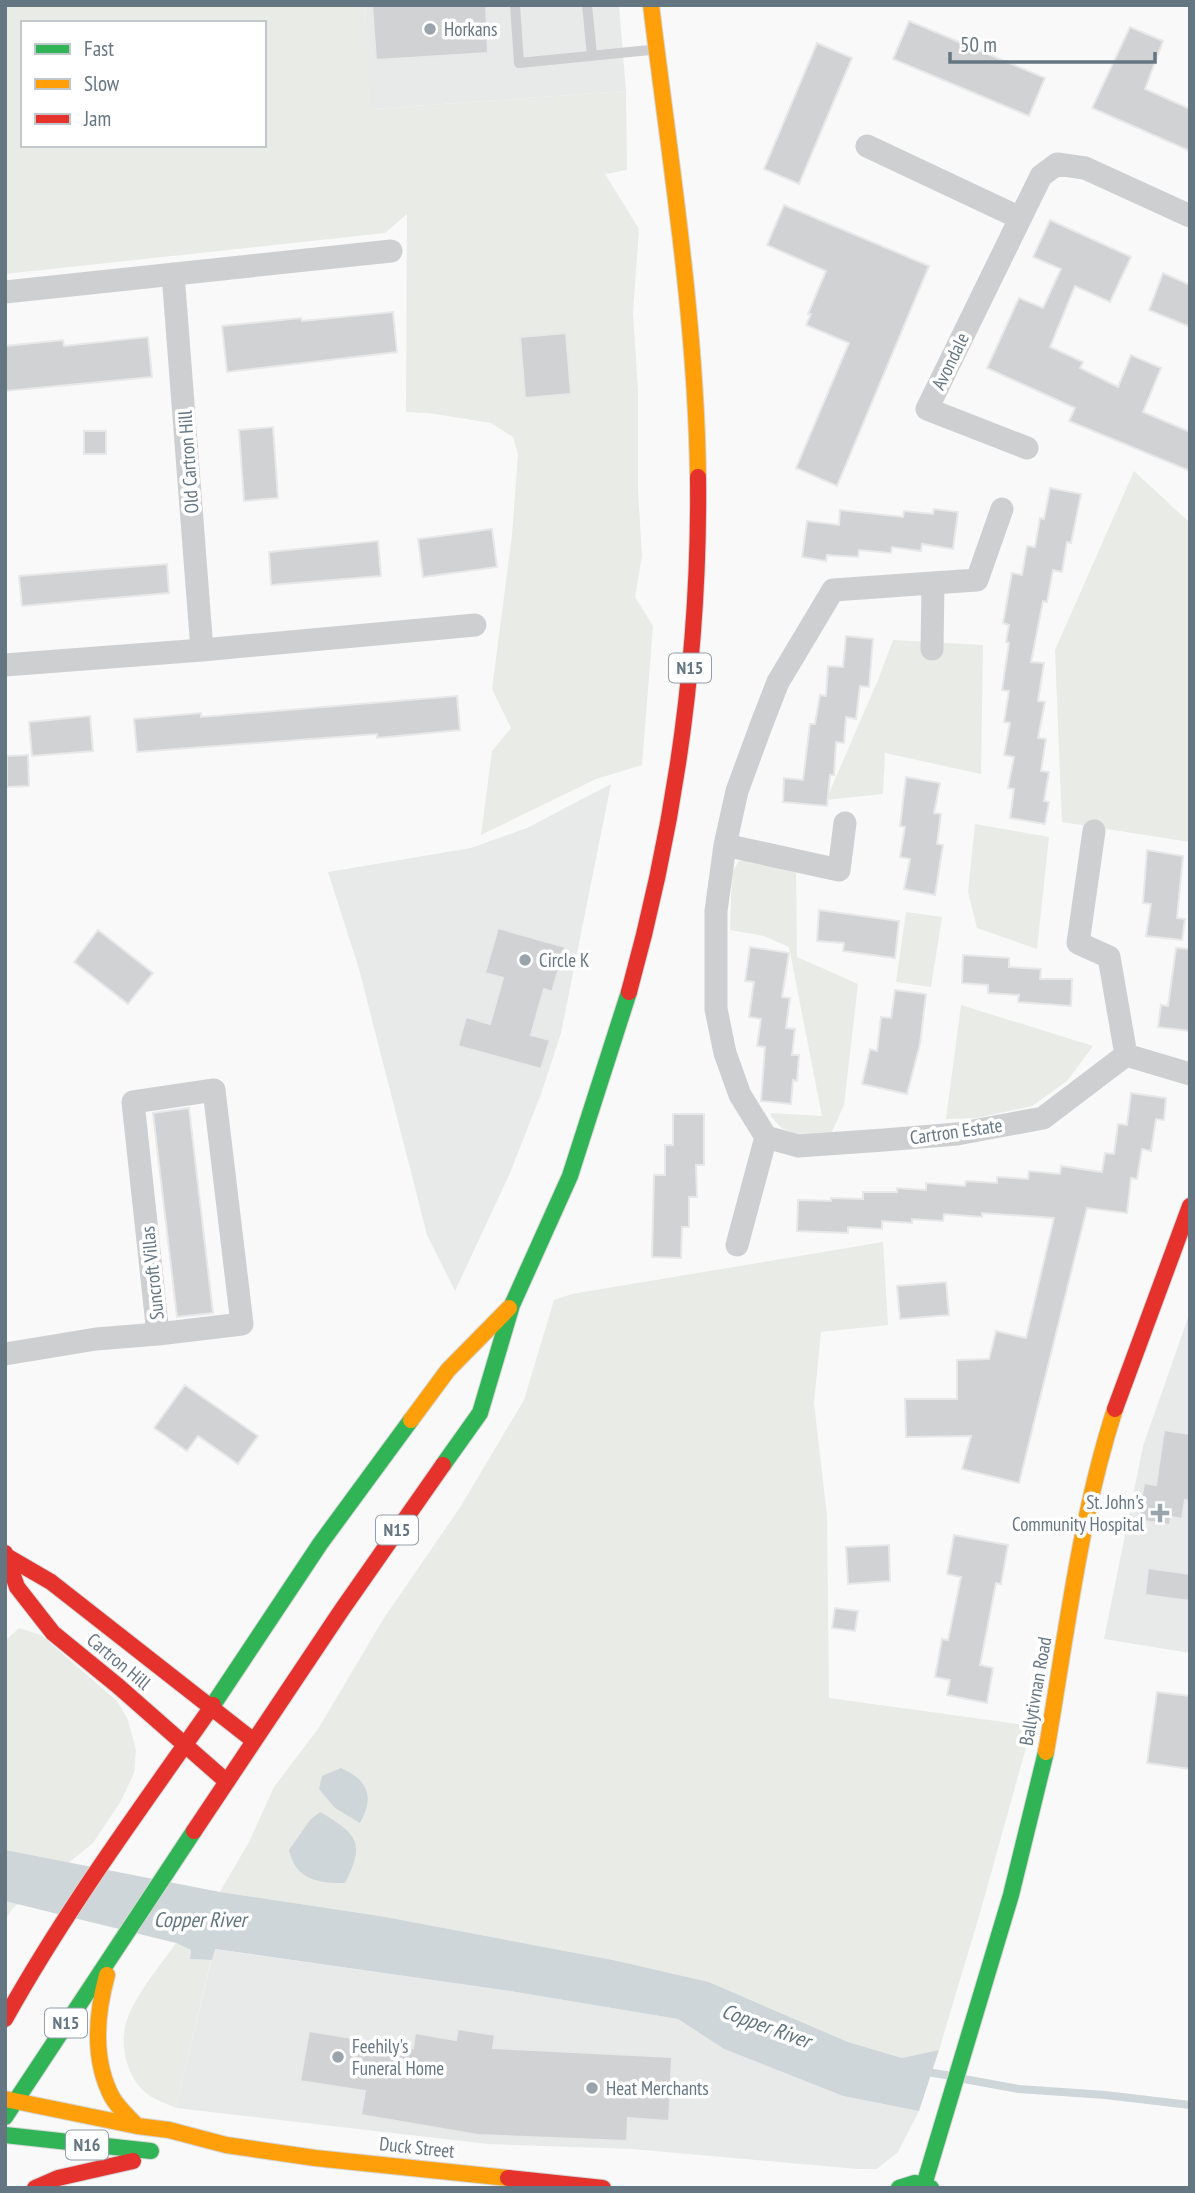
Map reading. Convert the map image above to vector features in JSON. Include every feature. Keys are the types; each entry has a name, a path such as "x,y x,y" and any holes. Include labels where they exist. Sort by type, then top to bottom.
{"main road":[{"name":"N15","path":"8,2106 348,1600 480,1413 512,1305 570,1176 622,1019 651,913 668,830 689,683 699,555 697,411 651,5"},
{"name":"Ballytivnan Road","path":"928,2186 948,2106 1012,1895 1045,1756 1080,1554 1103,1447 1190,1206"},
{"name":"N15","path":"5,2020 37,1961 132,1816 212,1707 320,1544 448,1370 512,1305"},
{"name":"Cartron Hill","path":"7,1555 51,1582 254,1741"},
{"name":"Cartron Hill","path":"7,1555 17,1587 53,1633 226,1781"},
{"path":"118,1943 98,2003 97,2052 113,2099 136,2126"},
{"name":"Duck Street","path":"8,2106 169,2130 226,2145 315,2158 603,2188"},
{"name":"N16","path":"5,2135 169,2153 112,2165"},
{"name":"Duck Street","path":"186,2152 226,2145"},
{"path":"35,2188 60,2183 112,2165"},
{"path":"98,2187 112,2165"},
{"path":"899,2188 915,2183 928,2186"}],"street":[{"path":"867,146 1020,218"},
{"name":"Avondale","path":"1027,449 927,409 1041,176 1057,164 1085,168 1190,216"},
{"path":"5,292 391,251"},
{"name":"Old Cartron Hill","path":"173,274 202,650"},
{"path":"737,1245 766,1137 740,1095 724,1053 716,1009 716,911 724,845 737,791 778,682 834,590 977,580 1002,509"},
{"path":"932,649 933,583"},
{"path":"5,665 475,625"},
{"path":"724,845 839,870 845,823"},
{"path":"1094,831 1077,943 1109,957 1126,1055 1190,1074"},
{"name":"Cartron Estate","path":"766,1137 798,1146 957,1135 1043,1118 1126,1055"},
{"name":"Suncroft Villas","path":"5,1354 96,1339 158,1334 242,1324 214,1090 133,1102 158,1334"}],"lane":[{"path":"514,5 519,63 657,49"},
{"path":"587,5 592,56"}],"shaded area":[{"path":"5,5 365,5 371,109 626,91 627,170 605,174 639,229 633,313 642,556 635,597 653,626 642,765 596,779 481,835 492,751 511,728 492,689 512,535 518,454 513,437 491,423 406,412 407,214 385,233 5,274"},
{"path":"365,5 619,5 626,91 370,109"},
{"path":"1134,471 1190,523 1190,842 1062,822 1055,650"},
{"path":"893,640 983,645 981,774 885,753 883,794 826,800 878,680"},
{"path":"611,784 561,1033 510,1173 455,1291 427,1235 359,969 328,872 471,848 527,828"},
{"path":"975,824 1049,837 1037,949 977,928 968,892"},
{"path":"748,858 796,873 797,957 858,984 844,1105 830,1136 803,1135 787,1131 770,1113 822,1116 789,947 764,936 730,930 732,872 739,861"},
{"path":"906,912 942,917 931,987 896,982"},
{"path":"961,1005 1093,1046 1067,1081 1032,1106 978,1118 946,1119"},
{"path":"883,1242 888,1325 821,1332 814,1403 827,1516 829,1698 1032,1726 939,2050 902,2058 848,2042 709,1982 613,1960 380,1916 220,1892 249,1842 274,1787 318,1729 384,1618 461,1506 524,1400 554,1300 572,1294"},
{"name":"St. John's Community Hospital","path":"1190,1312 1190,1653 1104,1639 1143,1446"},
{"path":"19,1628 41,1635 117,1701 128,1720 136,1750 134,1773 121,1801 93,1843 12,1909 5,1920 5,1641"},
{"path":"176,1943 191,1950 190,1959 211,1960 176,2108 153,2098 133,2078 126,2058 124,2037 128,2017 137,1998"},
{"path":"214,1949 510,1991 678,2019 724,2049 843,2096 919,2111 898,2152 877,2169 858,2169 632,2149 488,2144 176,2108"}],"water":[{"path":"341,1768 357,1778 366,1790 367,1805 360,1823 335,1808 319,1789 322,1776"},
{"path":"320,1812 350,1833 354,1840 355,1858 345,1883 309,1878 296,1868 292,1860 289,1850 310,1820"},
{"name":"Copper River","path":"5,1850 220,1892 380,1916 613,1960 709,1982 848,2042 902,2058 939,2050 919,2111 843,2096 724,2049 678,2019 510,1991 215,1949 212,1960 190,1959 191,1950 176,1943 5,1901"}],"building":[{"name":"Horkans","path":"372,5 486,5 488,53 376,60"},
{"path":"909,21 1045,78 1029,116 893,59"},
{"path":"1130,27 1163,41 1145,89 1190,109 1190,151 1092,108"},
{"path":"817,43 852,58 799,184 764,169"},
{"path":"784,205 929,266 837,486 796,468 849,343 806,325 826,271 767,245"},
{"path":"1050,220 1131,257 1110,302 1075,286 1050,347 1083,362 1080,368 1118,387 1131,355 1161,368 1143,412 1190,432 1190,471 1069,421 1075,408 987,368 1019,298 1043,308 1061,269 1033,257"},
{"path":"1163,273 1190,285 1190,327 1149,310"},
{"path":"393,312 397,352 227,372 222,326"},
{"path":"566,333 571,394 525,398 520,337"},
{"path":"148,337 152,377 5,391 5,346 63,340 64,346"},
{"path":"273,427 278,498 244,501 239,430"},
{"path":"84,431 106,431 106,454 84,454"},
{"path":"1050,488 1081,494 1071,543 1067,542 1062,572 1053,570 1047,602 1043,601 1031,662 1044,663 1038,701 1045,702 1038,738 1046,739 1041,771 1049,772 1044,801 1049,802 1045,824 1010,818 1014,789 1008,788 1014,757 1004,755 1010,723 1004,722 1009,691 1002,690 1009,643 1006,642 1009,625 1003,623 1012,573 1022,575 1027,546 1035,547 1040,518 1044,519"},
{"path":"934,509 958,512 953,549 922,544 921,551 892,547 891,553 859,550 858,557 827,555 826,561 802,557 807,521 839,525 840,510 903,517 904,511 933,514"},
{"path":"492,529 497,567 423,577 418,539"},
{"path":"378,541 381,576 271,585 269,552"},
{"path":"167,564 169,593 22,606 19,576"},
{"path":"846,636 873,639 869,687 860,686 856,719 846,717 844,743 836,742 834,775 830,775 827,806 783,802 784,778 803,780 810,724 815,724 820,695 826,696 828,666 843,667"},
{"path":"457,696 460,730 377,738 377,734 137,752 134,719 201,713 201,717"},
{"path":"90,716 93,751 32,756 29,722"},
{"path":"28,755 29,786 7,787 7,756"},
{"path":"906,777 940,783 934,813 941,814 937,844 943,845 935,895 904,889 910,859 900,857 905,827 900,826"},
{"path":"1147,850 1183,856 1177,918 1185,919 1182,940 1146,936 1151,904 1143,903"},
{"path":"819,910 899,921 895,958 843,951 844,943 817,941"},
{"path":"498,928 565,947 552,992 544,989 531,1035 550,1040 541,1069 458,1046 466,1017 490,1024 503,978 485,973"},
{"path":"98,930 153,973 128,1004 74,962"},
{"path":"750,947 789,953 782,997 790,998 786,1028 795,1029 792,1055 799,1055 797,1081 793,1080 791,1104 761,1101 765,1047 757,1046 761,1019 749,1017 754,982 745,981"},
{"path":"1176,948 1190,949 1190,1031 1158,1027 1161,1005 1168,1006"},
{"path":"963,955 1009,958 1009,967 1041,969 1040,979 1072,979 1071,1006 1018,1002 1019,995 988,993 988,985 962,983"},
{"path":"895,990 926,994 920,1044 907,1094 862,1084 870,1049 877,1051 881,1017 891,1018"},
{"path":"1131,1093 1166,1098 1164,1120 1156,1119 1151,1151 1142,1149 1137,1179 1131,1178 1127,1213 1087,1208 1019,1483 962,1469 971,1436 906,1437 905,1399 957,1399 957,1360 989,1359 996,1331 1026,1338 1054,1218 982,1213 982,1217 944,1214 943,1221 882,1221 882,1229 848,1227 848,1233 797,1231 798,1200 863,1199 863,1192 897,1192 897,1188 926,1190 926,1183 965,1186 966,1181 997,1183 997,1177 1028,1179 1029,1171 1060,1174 1061,1166 1102,1172 1105,1153 1114,1154 1118,1124 1127,1125"},
{"path":"189,1108 213,1313 177,1317 153,1113"},
{"path":"673,1114 704,1114 704,1165 696,1165 697,1197 689,1197 689,1227 682,1227 681,1258 652,1257 654,1175 665,1175 665,1145 673,1145"},
{"path":"946,1282 949,1315 900,1319 897,1286"},
{"path":"185,1385 258,1436 238,1464 198,1436 187,1451 154,1428"},
{"path":"1164,1430 1190,1434 1190,1501 1185,1500 1182,1519 1171,1517 1170,1525 1138,1520 1144,1483 1156,1485"},
{"path":"954,1535 1008,1545 1001,1584 996,1583 980,1665 993,1668 987,1703 947,1695 950,1680 935,1677 942,1639 948,1640 961,1577 947,1574"},
{"path":"889,1545 890,1581 848,1584 846,1547"},
{"path":"1148,1568 1190,1574 1190,1601 1145,1595"},
{"path":"835,1608 858,1611 855,1631 832,1628"},
{"path":"1157,1692 1190,1696 1190,1769 1147,1763"},
{"path":"458,2029 495,2035 493,2048 672,2057 669,2121 628,2118 627,2141 478,2135 361,2115 365,2091 300,2081 309,2031 413,2048 415,2033 456,2040"}],"waterway":[{"name":"Copper River","path":"922,2071 951,2076"},
{"name":"Copper River","path":"964,2079 1019,2089 1190,2105"}],"traffic: fast":[{"path":"443,1465 480,1413 512,1305 570,1176 629,992"},
{"path":"213,1705 320,1544 411,1420"},
{"path":"924,2185 1011,1895 1046,1752"},
{"path":"5,2117 194,1831"},
{"path":"5,2135 151,2151"},
{"path":"899,2188 915,2183 931,2188"}],"traffic: slow":[{"path":"651,5 687,299 698,477"},
{"path":"411,1420 448,1370 509,1308"},
{"path":"1046,1752 1083,1536 1115,1409"},
{"path":"107,1975 98,2021 101,2068 112,2097 137,2126"},
{"path":"5,2099 169,2130 226,2145 315,2158 508,2178"}],"traffic: jam":[{"path":"629,992 660,865 682,737 695,608 698,477"},
{"path":"1115,1409 1190,1206"},
{"path":"194,1831 341,1611 443,1465"},
{"path":"5,1553 17,1587 53,1633 226,1781"},
{"path":"8,1557 51,1582 254,1741"},
{"path":"5,2019 79,1898 213,1705"},
{"path":"35,2188 58,2178 133,2161"},
{"path":"508,2178 603,2188"}],"place":[{"name":"Horkans","path":"430,29"},
{"name":"Circle K","path":"525,960"},
{"name":"St. John's Community Hospital","path":"1160,1513"},
{"name":"Feehily's Funeral Home","path":"338,2057"},
{"name":"Heat Merchants","path":"592,2088"}]}
